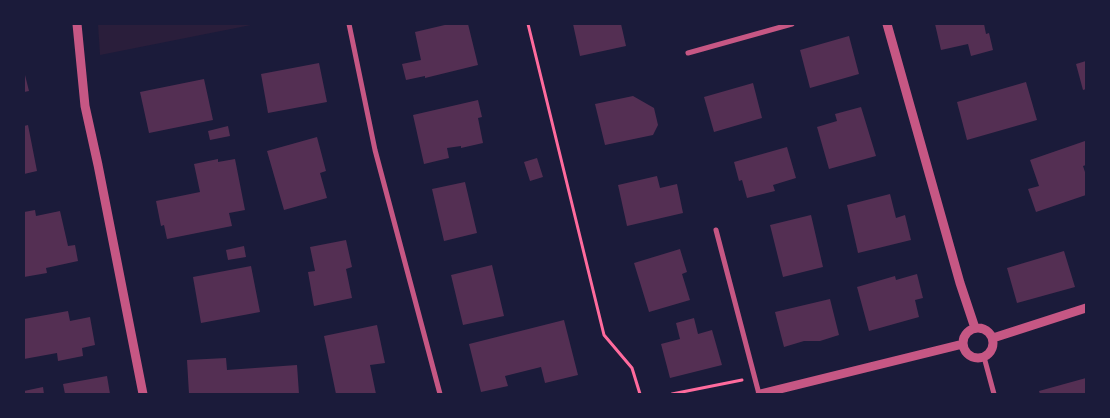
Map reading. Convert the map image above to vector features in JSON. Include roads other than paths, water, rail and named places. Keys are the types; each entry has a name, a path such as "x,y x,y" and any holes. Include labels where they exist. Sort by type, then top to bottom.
{"street":[{"path":"77,24 85,106 143,394"},
{"path":"349,24 380,169 440,394"},
{"path":"688,53 792,24"},
{"path":"887,24 960,283 975,328"},
{"path":"716,230 759,394 963,344"},
{"path":"993,338 1086,308"},
{"path":"975,328 984,329 993,338 991,352 984,357 974,358 966,353 963,344 964,336 975,328"},
{"path":"984,357 994,394"}]}
